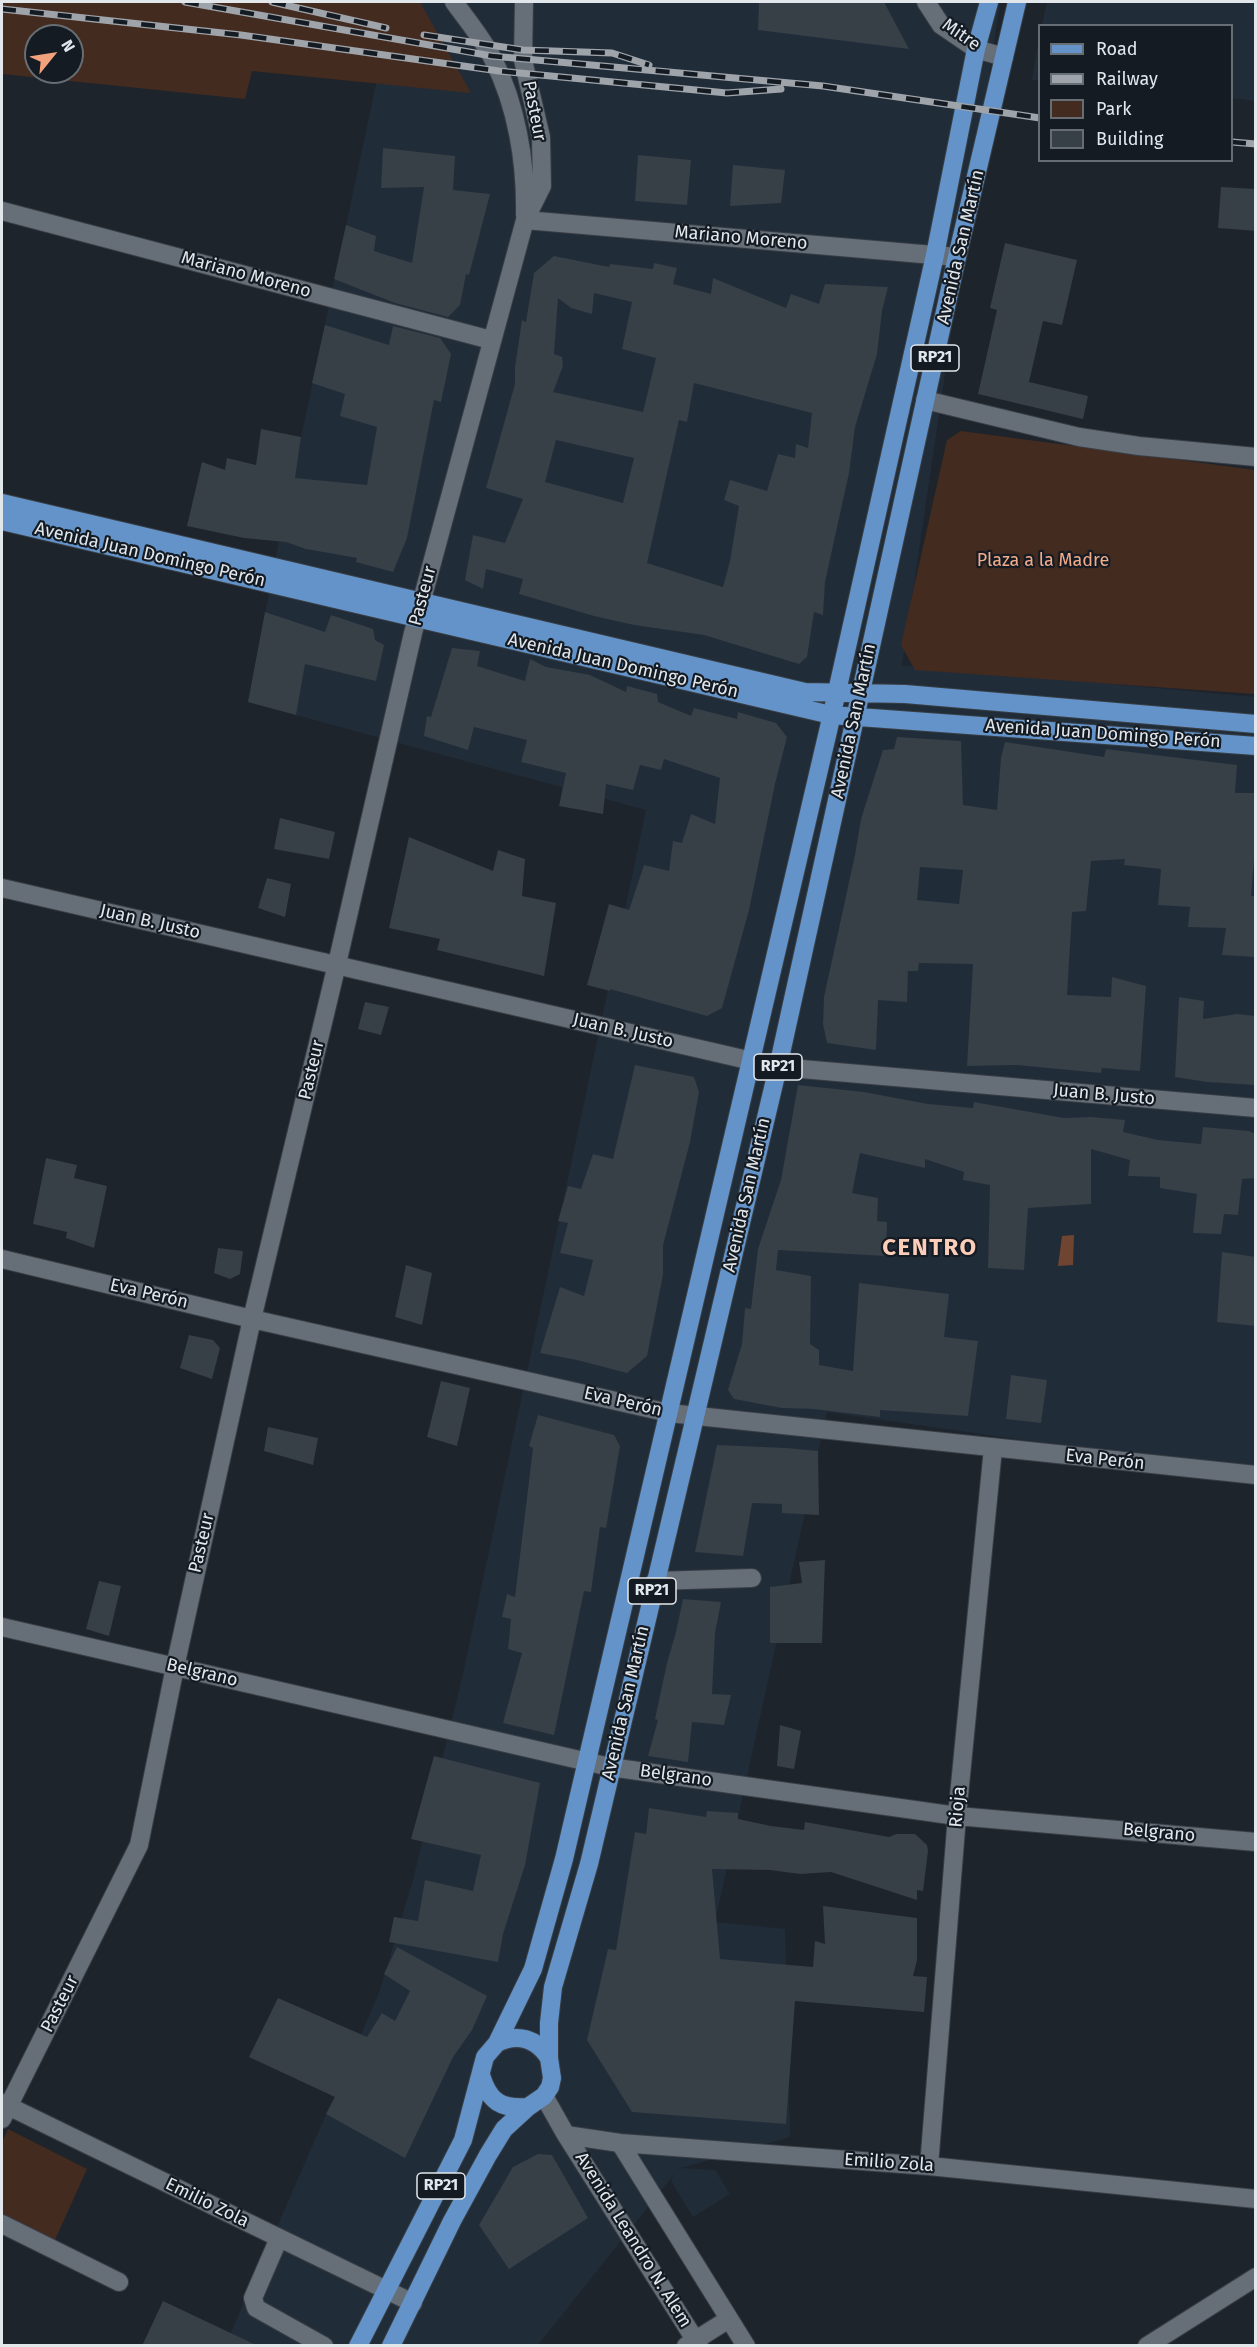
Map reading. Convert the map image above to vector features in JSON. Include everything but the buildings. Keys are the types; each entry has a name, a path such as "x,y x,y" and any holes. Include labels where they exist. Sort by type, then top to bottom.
{"main road":[{"name":"Avenida San Martín","path":"358,2346 463,2140 485,2057 497,2043 533,1969 564,1859 837,692 935,255 976,49 989,2"},
{"name":"Avenida San Martín","path":"544,2096 552,2078 549,2058 549,2023 554,1987 589,1864 610,1767 778,1067 957,257 1017,2"},
{"name":"Avenida Juan Domingo Perón","path":"2,503 831,715 1256,746"},
{"name":"Avenida Juan Domingo Perón","path":"2,521 805,692 905,694 1256,723"},
{"path":"497,2043 516,2037 526,2039 543,2049 549,2058"},
{"path":"482,2075 486,2090 497,2103 512,2108 528,2107"},
{"name":"RP21","path":"391,2346 475,2176 504,2129 544,2096"}],"street":[{"path":"454,2 492,56 499,71 517,129 526,182 525,220"},
{"name":"Pasteur","path":"4,2109 139,1845 175,1667 252,1319 419,610 525,220 542,186 541,137 523,60 524,2"},
{"name":"Mitre","path":"926,2 942,25 976,49 1004,57"},
{"name":"Mariano Moreno","path":"2,211 491,340"},
{"name":"Mariano Moreno","path":"525,220 957,257"},
{"path":"926,400 1079,437 1139,446 1256,456"},
{"name":"Juan B. Justo","path":"2,888 778,1067 1256,1108"},
{"name":"Eva Perón","path":"2,1259 252,1319 669,1413 1256,1475"},
{"name":"Rioja","path":"929,2166 957,1816 993,1448"},
{"path":"655,1581 752,1578"},
{"name":"Belgrano","path":"2,1628 610,1767 957,1816 1256,1842"},
{"path":"544,2096 566,2135"},
{"name":"Emilio Zola","path":"4,2109 413,2303"},
{"name":"Emilio Zola","path":"566,2135 620,2143 929,2166 1256,2199"},
{"name":"Avenida Leandro N. Alem","path":"566,2135 693,2344"},
{"path":"620,2143 746,2346"},
{"path":"2,2224 119,2282"},
{"path":"279,2238 253,2298 256,2308 324,2346"},
{"path":"1147,2346 1256,2277"},
{"path":"693,2344 729,2319"}],"shaded area":[{"path":"363,2 1000,2 902,665 1255,697 1255,1473 827,1412 715,1922 785,1929 790,2137 681,2168 715,2170 730,2194 693,2217 671,2181 675,2173 538,2345 225,2346 379,1993 413,1880 463,1674 646,810 248,702 278,546 386,37"},
{"path":"1047,2 1255,2 1255,101 1233,98 1233,24 1042,24"},
{"path":"1038,45 1038,80 1032,80"},
{"path":"1074,1235 1073,1265 1058,1266 1062,1236"}],"green space":[{"path":"2,2 420,2 471,93 252,71 245,99 84,82 84,24 24,24 24,76 2,74"},
{"name":"Plaza a la Madre","path":"961,431 1255,470 1255,694 915,670 901,645 947,440"},
{"path":"8,2129 87,2169 54,2242 2,2215 2,2143"}],"railway":[{"path":"185,2 492,56 823,86 1038,118"},
{"path":"272,2 386,28"},
{"path":"2,9 241,35 499,71 727,93 781,89"},
{"path":"424,35 523,50 612,53 649,65"},
{"path":"1233,142 1256,144"}],"district":[{"name":"CENTRO","path":"930,1248"}]}
